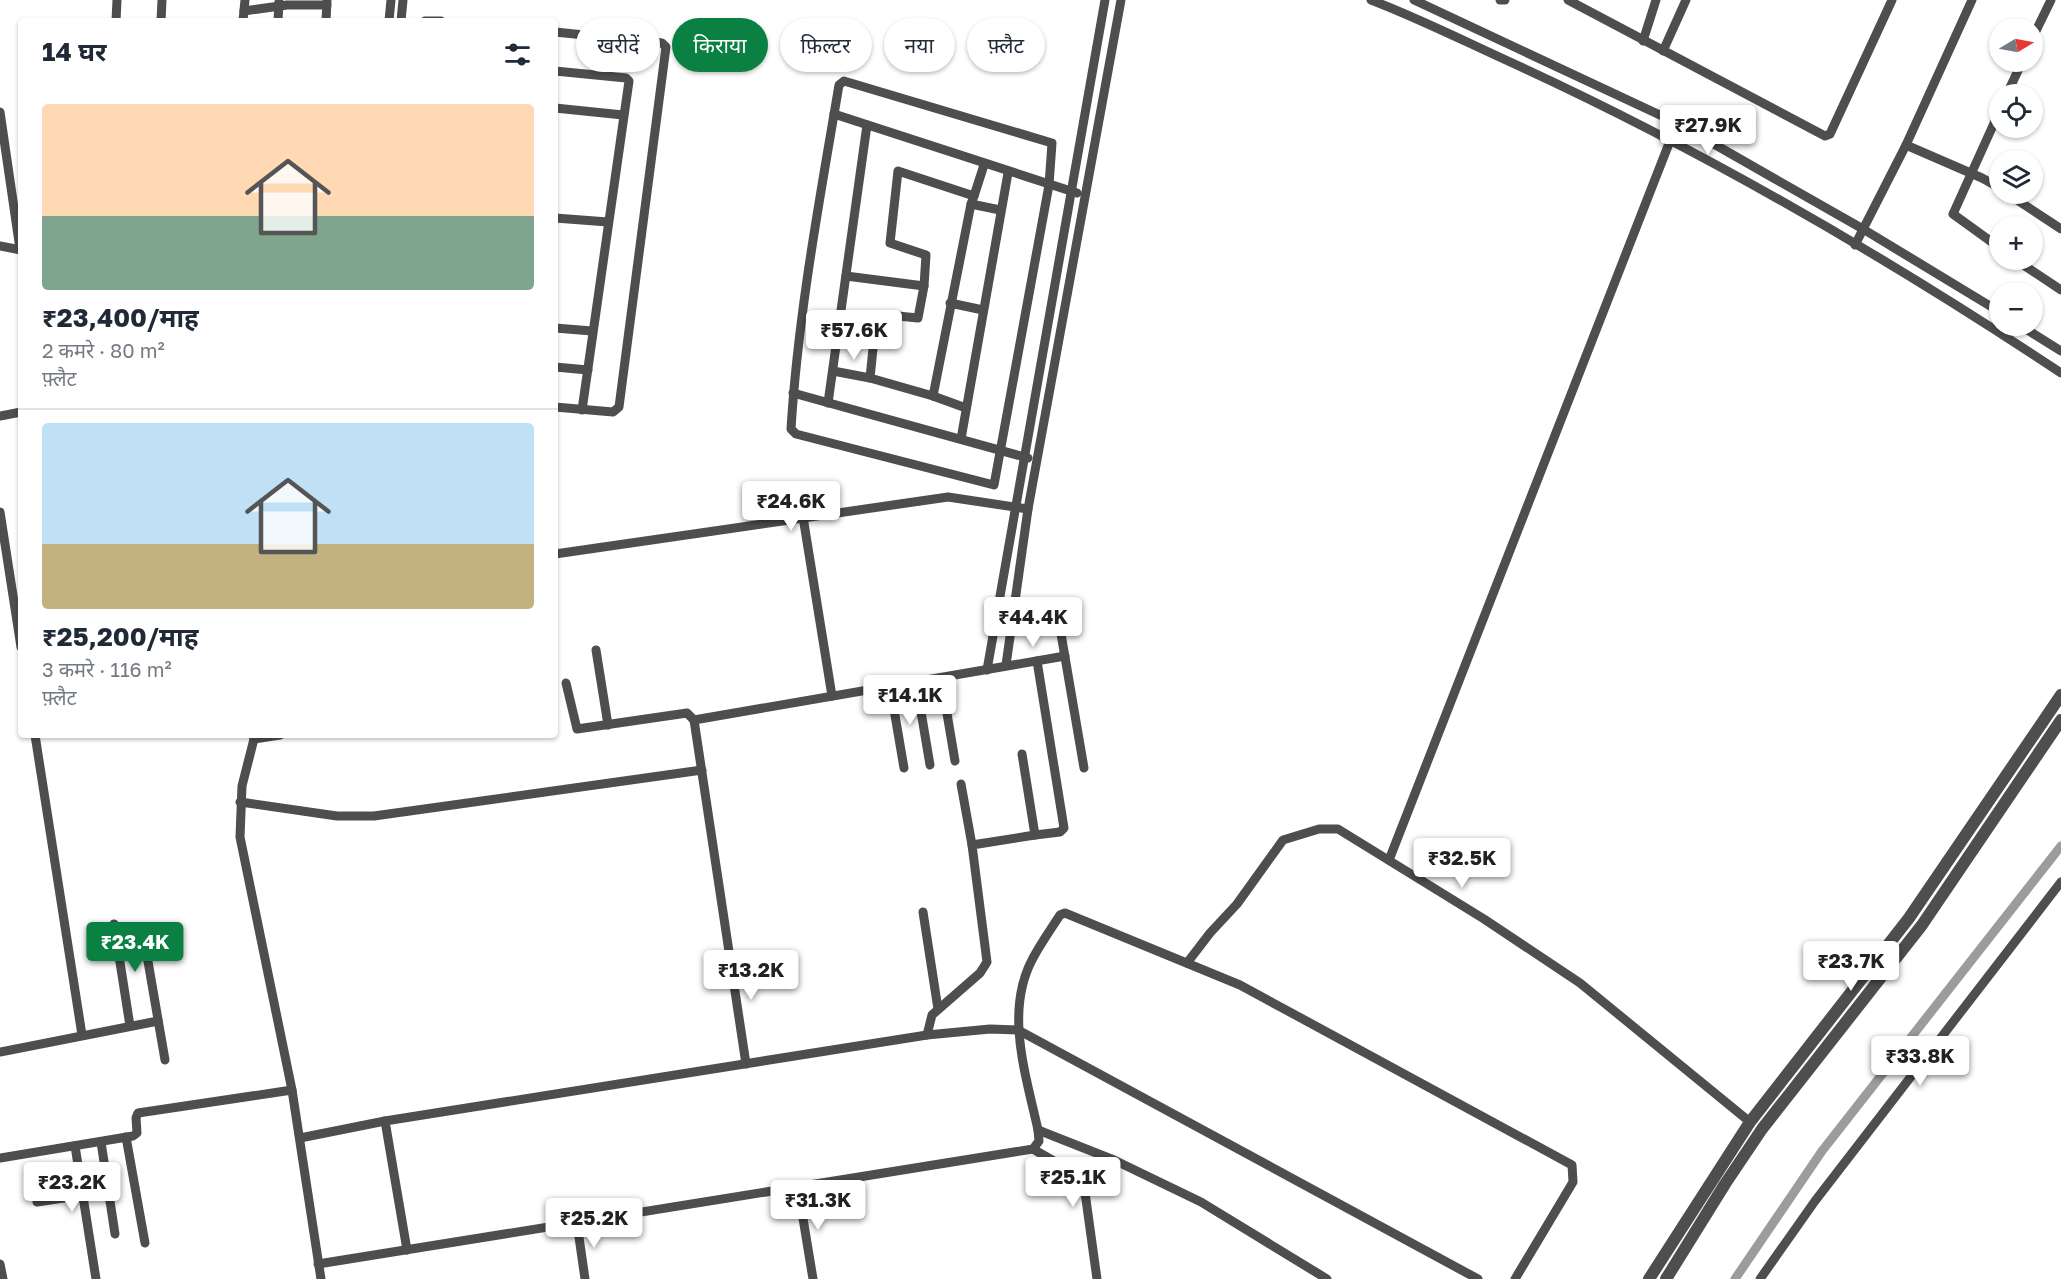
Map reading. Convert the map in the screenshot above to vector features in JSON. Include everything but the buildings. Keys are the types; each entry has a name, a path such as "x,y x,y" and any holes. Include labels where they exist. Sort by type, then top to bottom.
{"street":[{"path":"116,18 117,0"},
{"path":"161,18 162,0"},
{"path":"245,0 243,16 279,3 327,2 326,18"},
{"path":"389,18 390,0"},
{"path":"401,18 403,0"},
{"path":"987,670 1014,506 1025,456 1105,0"},
{"path":"1006,666 1028,509 1121,0"},
{"path":"1371,0 1413,17 1614,110 1720,165 1855,245 2061,373"},
{"path":"1500,0 1505,0"},
{"path":"1568,0 1827,136 1892,0"},
{"path":"1586,11 1590,0"},
{"path":"1643,40 1656,0"},
{"path":"1663,51 1686,0"},
{"path":"1855,245 1906,145 1972,0"},
{"path":"2042,18 2051,0"},
{"path":"1413,17 1418,1 1677,123 1863,229 1989,305"},
{"path":"278,18 279,3"},
{"path":"558,32 662,43 666,47 619,407 613,412 558,407"},
{"path":"558,71 626,78 629,81 582,410"},
{"path":"843,81 1051,141 1053,146 1049,185 995,483 991,485 796,434 791,429 793,393 834,114 839,85 843,81"},
{"path":"558,108 623,115"},
{"path":"0,112 18,230"},
{"path":"834,114 1008,173 1085,196"},
{"path":"1389,860 1677,123"},
{"path":"828,403 867,125"},
{"path":"1989,133 1953,216 1989,241"},
{"path":"1906,145 1989,183"},
{"path":"933,396 972,200 984,165"},
{"path":"870,378 876,319 888,315 918,318 924,286 926,255 890,243 898,171 1000,210"},
{"path":"961,439 1008,173"},
{"path":"2023,204 2061,229"},
{"path":"558,218 608,222"},
{"path":"0,246 18,249"},
{"path":"2031,270 2061,290"},
{"path":"846,276 924,286"},
{"path":"950,303 983,310"},
{"path":"558,328 592,331"},
{"path":"2037,336 2061,351"},
{"path":"558,368 588,370"},
{"path":"833,370 870,378 966,408"},
{"path":"793,393 1025,456 1038,462"},
{"path":"0,416 18,413"},
{"path":"558,554 948,497 1028,509"},
{"path":"0,512 18,624"},
{"path":"803,517 832,696"},
{"path":"1060,628 1084,768"},
{"path":"596,650 608,725"},
{"path":"694,720 1065,656"},
{"path":"972,845 1060,832 1064,828 1037,661"},
{"path":"941,678 955,761"},
{"path":"916,682 930,765"},
{"path":"566,683 575,727 608,725 687,713 694,720 746,1064"},
{"path":"890,686 904,768"},
{"path":"1649,1279 1750,1122 1909,918 2061,695"},
{"path":"1666,1279 1762,1129 1922,925 2061,720"},
{"path":"35,738 82,1035"},
{"path":"255,738 240,802 240,837 247,880 292,1090 321,1279"},
{"path":"1022,754 1035,835"},
{"path":"240,802 337,816 374,816 702,770"},
{"path":"928,1028 938,1009 980,973 987,962 962,784"},
{"path":"1186,963 1209,933 1233,909 1287,838 1319,829 1338,830 1389,860 1588,989 1750,1122"},
{"path":"1760,1279 1815,1201 2061,882"},
{"path":"923,912 938,1009"},
{"path":"1033,1149 1038,1141 1038,1130 1018,1030 1019,1008 1032,959 1062,913 1186,963 1274,1002 1572,1165 1573,1182 1515,1279"},
{"path":"114,924 130,1026"},
{"path":"145,944 165,1060"},
{"path":"0,1052 158,1021"},
{"path":"300,1138 385,1120 746,1064 928,1028 1018,1030 1478,1279"},
{"path":"0,1158 126,1137 137,1133 138,1113 292,1090"},
{"path":"385,1120 407,1250"},
{"path":"1038,1130 1114,1160 1200,1202 1327,1279"},
{"path":"126,1137 145,1243"},
{"path":"102,1142 115,1234"},
{"path":"75,1146 96,1279"},
{"path":"318,1264 1033,1149 1083,1178 1097,1279"},
{"path":"798,1188 813,1279"},
{"path":"37,1202 83,1195"},
{"path":"577,1223 585,1279"},
{"path":"0,1263 3,1279"}],"waterway":[{"path":"1735,1279 1822,1151 2061,846"}]}
